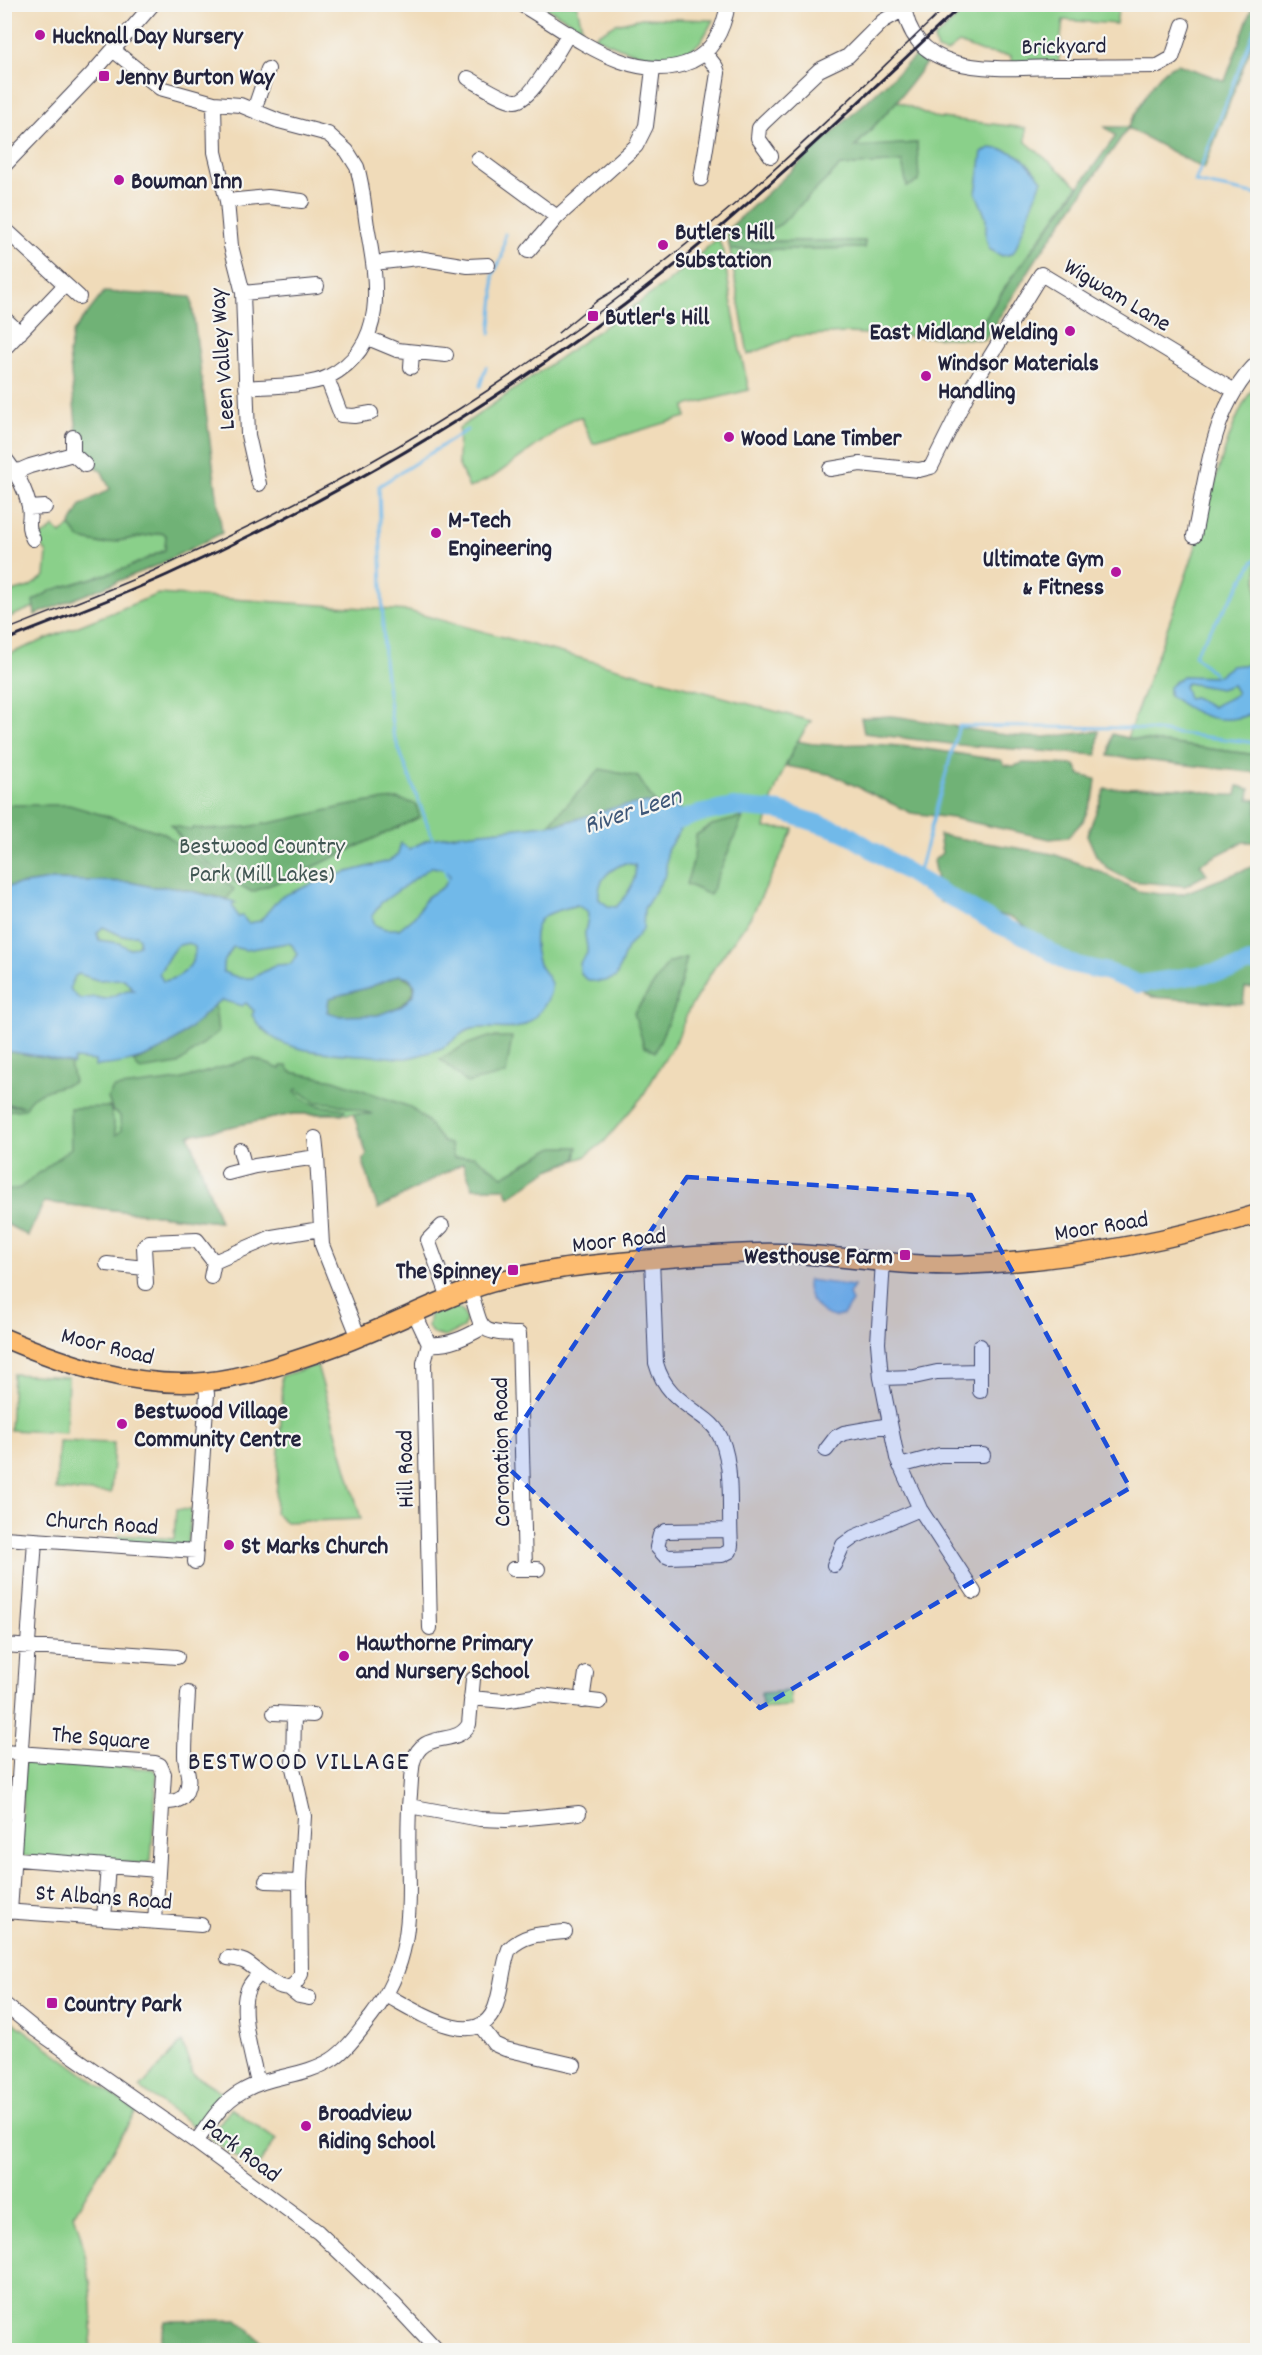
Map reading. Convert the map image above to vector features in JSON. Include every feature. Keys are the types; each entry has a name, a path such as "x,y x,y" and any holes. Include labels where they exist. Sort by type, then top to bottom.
{"main road":[{"name":"Moor Road","path":"4,1338 67,1362 124,1378 158,1382 205,1382 262,1370 359,1338 414,1312 495,1281 565,1268 652,1259 780,1253 883,1262 957,1265 1101,1252 1174,1237 1257,1214"}],"street":[{"path":"4,166 153,4"},
{"path":"520,4 608,55 653,69 674,67 705,53 721,31 728,4"},
{"path":"771,156 757,149 759,128 763,123 819,70 848,56 883,21 904,7"},
{"name":"Brickyard","path":"904,7 912,29 933,54 949,62 980,69 1158,66 1172,58 1183,26"},
{"path":"468,78 512,101 520,100 533,90 569,33"},
{"path":"113,50 160,88 214,103 240,105 279,121 328,134 347,151 358,172 376,278 375,307 368,338 354,357 327,378 314,382 246,388"},
{"path":"701,179 718,74 717,67 705,53"},
{"path":"254,110 268,69"},
{"path":"528,251 557,217 636,146 646,126 653,69"},
{"name":"Leen Valley Way","path":"214,103 215,152 227,201 231,246 243,293 248,435 261,467 258,484"},
{"path":"478,159 557,217"},
{"path":"227,201 268,197 302,201"},
{"path":"284,199 284,214"},
{"path":"7,231 79,297"},
{"path":"374,263 418,258 468,266 488,266"},
{"name":"Wigwam Lane","path":"830,469 873,464 919,470 931,467 968,393 1041,274 1233,390"},
{"path":"4,350 65,285"},
{"path":"243,293 317,286"},
{"path":"4,318 20,333"},
{"path":"368,338 397,350 446,355"},
{"path":"411,367 412,352"},
{"path":"1194,536 1217,428 1233,390 1257,362"},
{"path":"327,378 341,415 354,416 371,413"},
{"path":"73,437 73,453 85,465"},
{"path":"16,472 73,453"},
{"path":"4,457 16,472 29,508 27,525 33,539"},
{"path":"29,508 45,507"},
{"path":"315,1138 322,1245 359,1338"},
{"path":"240,1150 245,1168"},
{"path":"228,1173 245,1168 317,1157"},
{"path":"442,1226 428,1240 450,1298"},
{"path":"214,1262 272,1237 320,1229"},
{"path":"146,1283 144,1247 149,1242 197,1240 214,1262 211,1277"},
{"path":"652,1259 656,1363 659,1375 670,1392 711,1423 723,1441 728,1458 731,1545 729,1551 722,1556 669,1557 657,1547 660,1535 666,1531 730,1530"},
{"path":"883,1262 878,1343 881,1378 900,1466 920,1509 974,1592"},
{"path":"107,1264 146,1268"},
{"path":"414,1312 429,1344 439,1345 454,1341 482,1328 470,1290"},
{"name":"Coronation Road","path":"482,1328 490,1333 519,1329 525,1569"},
{"name":"Hill Road","path":"429,1344 424,1363 430,1628"},
{"path":"980,1346 980,1391"},
{"path":"881,1378 914,1377 937,1372 980,1371"},
{"name":"Church Road","path":"4,1538 195,1556 207,1394 205,1382"},
{"path":"826,1450 836,1430 890,1425"},
{"path":"900,1466 927,1457 964,1461 983,1455"},
{"path":"834,1565 843,1545 854,1537 887,1521 920,1509"},
{"path":"831,1535 843,1545"},
{"path":"7,1911 9,1858 21,1753 35,1540"},
{"path":"4,1645 177,1657"},
{"path":"582,1701 586,1673"},
{"path":"196,2142 230,2099 258,2083 330,2061 348,2046 386,1995 401,1961 408,1931 410,1910 407,1826 413,1764 417,1752 424,1744 454,1736 466,1730 469,1724 473,1679"},
{"path":"162,1803 175,1802 187,1791 189,1778 185,1760 193,1714 188,1693"},
{"path":"471,1698 504,1701 540,1695 600,1702"},
{"path":"274,1713 313,1716"},
{"path":"289,1988 297,1983 301,1974 300,1882 303,1811 293,1768 294,1714"},
{"name":"The Square","path":"4,1752 155,1762 160,1766 164,1774 156,1922"},
{"path":"409,1806 480,1819 507,1820 579,1813"},
{"path":"9,1858 159,1870"},
{"path":"104,1918 108,1866"},
{"path":"266,1881 300,1882"},
{"name":"St Albans Road","path":"7,1911 201,1925"},
{"path":"386,1995 458,2029 470,2029 480,2025 494,2011 509,1949 524,1938 556,1929"},
{"path":"228,1958 242,1960 259,1974 282,1987 289,1988 299,1996 309,1998"},
{"path":"258,2083 243,2049 247,1990 259,1974"},
{"name":"Park Road","path":"4,2004 36,2030 196,2142 318,2232 387,2297 437,2350"},
{"path":"480,2025 494,2044 505,2049 574,2065"}],"highlighted area":[{"path":"687,1177 971,1195 1130,1488 760,1708 498,1458"}],"green space":[{"path":"541,5 577,5 582,28"},
{"path":"971,5 1119,5 1116,24 1063,20 1058,65 1012,65 1011,56 982,52 959,43 946,53 937,50 934,39"},
{"path":"1253,5 1257,5 1257,31 1204,169 1128,128 1037,258 985,340 972,339 1012,277 1116,136 1105,127 1128,127 1155,81 1170,67 1178,64 1225,81"},
{"path":"642,18 713,20 698,44 679,55 666,57 628,51 594,36 616,24"},
{"path":"922,50 930,58 897,101 855,147 917,143 919,181 907,187 902,162 840,166 781,224 750,241 865,241 864,248 730,250 726,231"},
{"path":"897,101 933,117 1026,128 1026,142 1078,186 1012,277 972,339 846,333 794,336 748,355 730,250 864,248 865,241 748,241 781,224 840,166 903,162 917,143 854,148"},
{"path":"718,238 723,251 749,390 685,406 686,417 593,444 581,417 573,419 493,477 469,488 458,463 459,428 668,282"},
{"path":"104,292 191,297 222,533 160,564 35,615 33,601 52,590 127,568 165,550 166,535 161,533 102,544 80,539 70,526 81,505 110,489 102,472 83,456 78,444 69,353 73,332"},
{"path":"1257,383 1257,755 1127,738 1190,565 1230,436 1247,398"},
{"path":"70,526 81,539 102,544 161,533 166,535 165,550 127,568 34,601 34,607 5,619 5,594 29,587 45,576 47,553 39,543 41,537 54,527 61,534"},
{"name":"Bestwood Country Park (Mill Lakes)","path":"158,594 408,611 811,721 782,772 765,828 794,829 752,915 714,968 688,1011 678,1037 642,1097 604,1142 584,1157 549,1170 509,1197 505,1188 473,1188 463,1163 378,1209 363,1161 367,1155 354,1114 293,1114 189,1135 220,1222 44,1202 28,1235 4,1223 4,656"},
{"path":"890,716 1024,737 1050,737 1099,731 1097,755 959,745 864,733 861,718"},
{"path":"1112,734 1127,738 1257,755 1257,773 1109,756"},
{"path":"797,741 823,745 867,744 917,748 1001,760 1005,765 1014,766 1023,763 1075,765 1080,775 1096,779 1094,795 1083,821 1068,837 1050,839 952,818 911,813 833,775 786,766"},
{"path":"600,769 638,777 655,803 628,806 548,825"},
{"path":"1238,786 1250,789 1249,799 1257,800 1257,842 1243,842 1200,864 1207,874 1185,886 1131,881 1108,869 1096,855 1087,835 1105,789 1169,787 1218,795 1236,795"},
{"path":"398,799 416,804 420,817 294,876 252,892 197,855 171,825 191,830 193,828 243,827 373,801"},
{"path":"5,805 69,805 164,833 234,889 227,899 174,887 152,887 130,882 50,880 5,887"},
{"path":"743,817 710,895 686,884 694,859 696,835 712,825"},
{"path":"939,835 1053,854 1097,870 1138,891 1159,894 1182,894 1257,865 1257,987 1245,988 1243,1004 1152,997 1058,950 1013,918 940,902 953,893 937,880 933,861 942,853"},
{"path":"687,957 675,1006 655,1052 644,1046 634,1013 668,963"},
{"path":"401,975 413,982 414,991 407,1000 388,1012 353,1017 330,1015 327,1011 329,998 370,987 387,978"},
{"path":"215,1004 218,1032 178,1064 140,1070 133,1062 168,1045 187,1031"},
{"path":"489,1037 512,1037 506,1074 467,1083 440,1059 465,1045"},
{"path":"5,1051 70,1063 74,1082 38,1094 32,1098 25,1109 5,1111 5,1106 23,1106 5,1104"},
{"path":"253,1058 280,1069 281,1066 287,1066 291,1072 334,1080 410,1107 427,1121 443,1142 450,1144 454,1158 474,1156 503,1176 554,1147 578,1147 576,1159 549,1170 509,1197 505,1188 473,1188 463,1163 378,1209 363,1161 367,1155 354,1116 354,1114 373,1114 332,1103 315,1102 297,1089 295,1091 309,1102 345,1110 344,1113 293,1114 189,1135 220,1222 44,1202 28,1236 5,1223 5,1191 20,1188 71,1148 70,1108 110,1107 116,1135 121,1131 120,1116 113,1112 108,1098 113,1088 179,1080"},
{"path":"453,1305 463,1312 466,1320 463,1328 445,1337 433,1334 428,1327 430,1314"},
{"path":"317,1365 361,1519 286,1522 275,1513 282,1404 281,1376"},
{"path":"13,1374 68,1377 66,1433 10,1430"},
{"path":"59,1441 114,1443 111,1493 56,1490"},
{"path":"176,1509 191,1510 188,1545 118,1542 119,1535 174,1539"},
{"path":"790,1691 791,1706 762,1708 761,1693"},
{"path":"29,1759 153,1769 157,1774 151,1861 145,1864 20,1856 24,1761"},
{"path":"5,2016 136,2112 74,2214 90,2281 92,2333 90,2350 5,2350"},
{"path":"182,2042 193,2074 225,2094 195,2127 140,2088"},
{"path":"231,2108 276,2140 255,2170 209,2137"},
{"path":"237,2320 272,2350 159,2350 165,2321"}],"water":[{"path":"990,148 1015,153 1042,180 1015,250 1012,254 1002,256 989,249 986,238 986,218 976,193 982,152"},
{"path":"1251,664 1257,666 1257,711 1233,719 1211,718 1179,703 1169,695 1169,687 1182,676 1216,677 1231,666","holes":["1187,683 1220,689 1232,685 1237,693 1213,707 1194,697 1188,698 1184,686"]},
{"path":"641,803 669,805 687,813 689,822 683,826 667,850 666,874 644,909 643,929 627,948 616,977 599,982 587,979 580,972 580,963 587,953 585,934 587,911 577,905 554,912 542,919 536,930 536,952 539,964 550,981 551,991 542,1009 533,1019 517,1028 472,1029 442,1048 407,1058 324,1053 290,1046 275,1039 262,1029 252,1015 254,1011 246,1003 242,1006 222,1000 162,1049 133,1061 95,1066 95,1061 74,1059 73,1064 5,1051 5,887 50,880 130,882 152,887 174,887 232,901 236,903 232,905 238,917 242,916 248,923 260,921 280,897 329,877 389,861 398,854 401,843 409,849 427,840 446,836 564,823 613,808","holes":["625,863 635,865 635,876 620,903 616,907 608,906 599,899 600,886 605,876","431,867 443,869 449,874 450,877 443,887 427,897 415,916 399,929 385,929 375,925 372,916 381,903","103,927 122,936 136,935 139,938 139,945 130,949 119,943 99,940 97,933","189,943 195,947 193,960 181,974 163,981 159,973 174,949","288,943 292,945 297,954 291,964 276,965 252,978 240,978 223,972 223,964 233,947 245,950","79,974 97,980 124,979 134,990 127,990 105,999 95,997 80,999 70,987 75,976","399,975 409,977 415,986 414,994 402,1006 378,1015 340,1016 327,1012 329,998 370,987"]},
{"path":"808,1280 854,1286 849,1294 852,1302 843,1315 834,1317 818,1308 810,1297"}],"waterway":[{"path":"1258,21 1195,182 1258,195"},
{"path":"490,334 494,296 493,275 502,257 505,234"},
{"path":"480,386 486,367"},
{"path":"434,842 393,733 384,660 379,486 467,430"},
{"path":"1217,677 1194,655 1253,562 1258,558"},
{"path":"917,878 959,726 1129,728 1258,743"},
{"name":"River Leen","path":"665,825 698,814 733,807 780,811 844,832 917,878 997,924 1031,939 1068,963 1108,972 1139,984 1231,970 1250,963 1258,964"},
{"path":"444,868 449,881"}],"tram line":[{"path":"4,631 144,575 256,523 391,450 479,396 606,307 716,220 796,150 949,4"},
{"path":"558,333 598,300 628,282"}],"railway":[{"path":"4,641 147,584 233,544 362,477 487,401 607,318 703,242 816,142 963,4"}],"place":[{"name":"Hucknall Day Nursery","path":"40,35"},
{"name":"Jenny Burton Way","path":"104,76"},
{"name":"Bowman Inn","path":"119,180"},
{"name":"Butlers Hill Substation","path":"663,245"},
{"name":"Butler's Hill","path":"593,316"},
{"name":"East Midland Welding","path":"1070,331"},
{"name":"Windsor Materials Handling","path":"926,376"},
{"name":"Wood Lane Timber","path":"729,437"},
{"name":"M-Tech Engineering","path":"436,533"},
{"name":"Ultimate Gym & Fitness","path":"1116,572"},
{"name":"Westhouse Farm","path":"905,1255"},
{"name":"The Spinney","path":"513,1270"},
{"name":"Bestwood Village Community Centre","path":"122,1424"},
{"name":"St Marks Church","path":"229,1545"},
{"name":"Hawthorne Primary and Nursery School","path":"344,1656"},
{"name":"Country Park","path":"52,2003"},
{"name":"Broadview Riding School","path":"306,2126"}],"district":[{"name":"BESTWOOD VILLAGE","path":"299,1760"}]}
